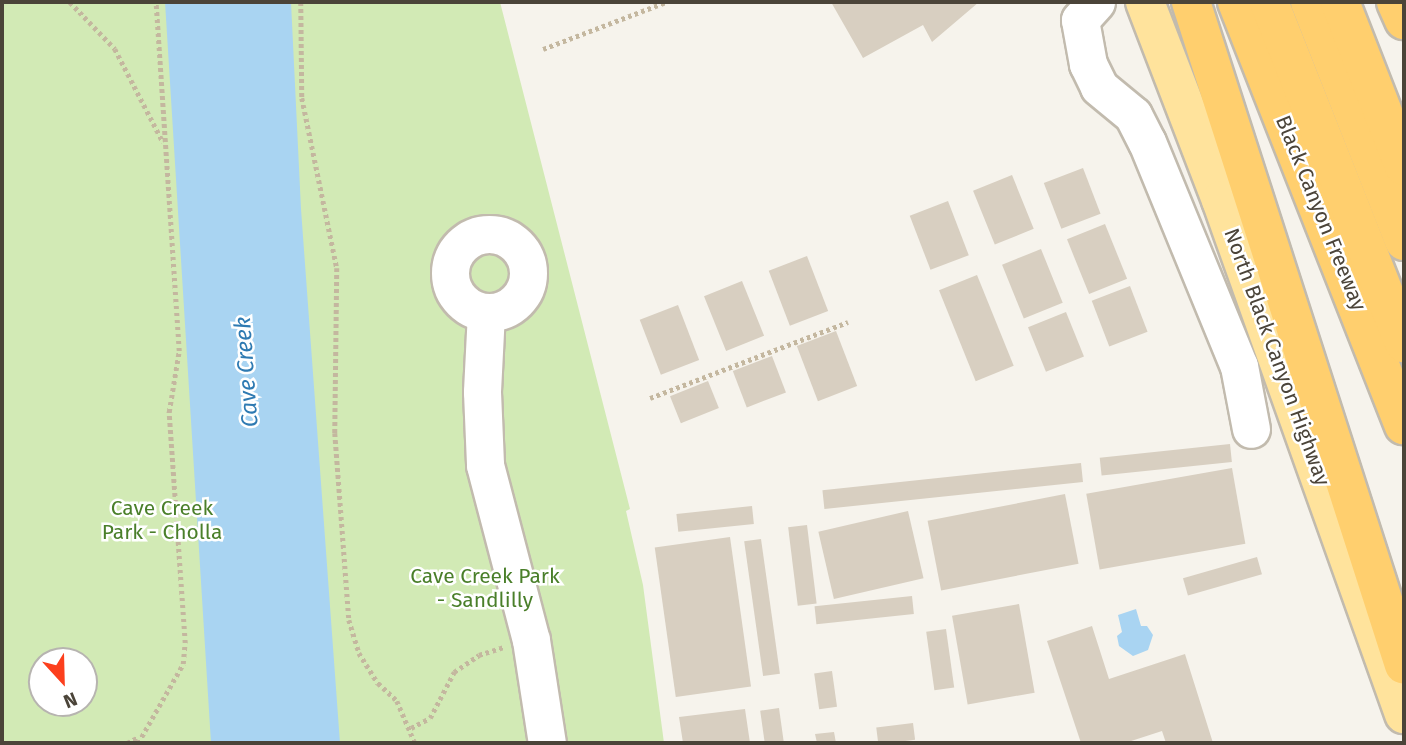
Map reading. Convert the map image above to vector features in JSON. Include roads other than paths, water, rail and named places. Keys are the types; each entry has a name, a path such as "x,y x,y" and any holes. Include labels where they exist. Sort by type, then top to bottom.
{"highway":[{"path":"1191,2 1404,665"},
{"name":"Black Canyon Freeway","path":"1237,2 1404,425"},
{"path":"1269,2 1404,343"},
{"path":"1310,2 1404,242"},
{"path":"1340,2 1404,166"},
{"path":"1396,2 1404,20"}],"main road":[{"name":"North Black Canyon Highway","path":"1145,2 1221,200 1404,714"}],"lane":[{"path":"1096,2 1080,20 1088,64 1099,87 1133,115 1147,142 1239,366 1251,429"},
{"path":"486,312 482,392 485,465 531,640 547,743"}],"water":[{"name":"Cave Creek","path":"165,2 291,2 301,209 340,743 211,743"},
{"path":"1136,609 1141,626 1147,626 1153,635 1148,650 1133,656 1119,646 1117,636 1122,632 1118,615"}],"park label":[{"name":"Cave Creek Park - Cholla","path":"162,520"},
{"name":"Cave Creek Park - Sandlilly","path":"485,588"}]}
